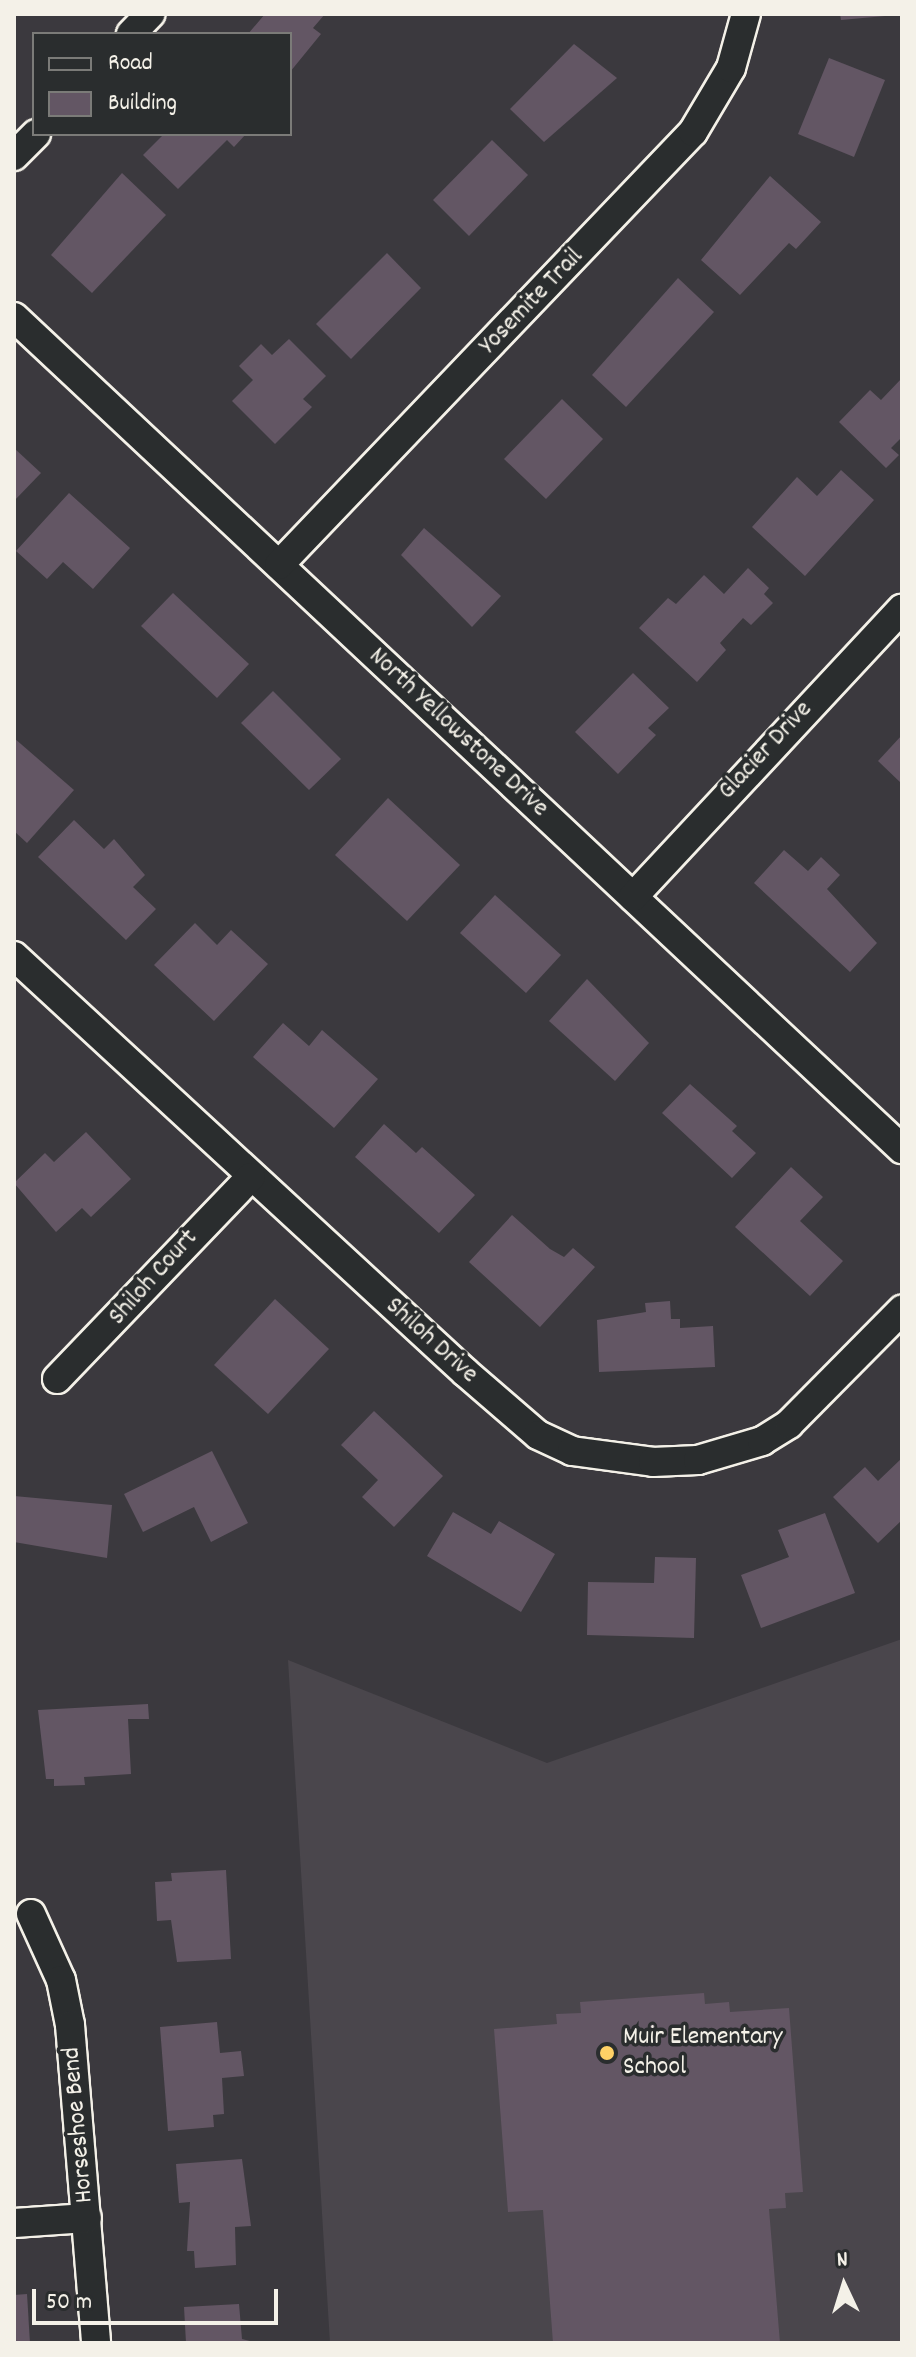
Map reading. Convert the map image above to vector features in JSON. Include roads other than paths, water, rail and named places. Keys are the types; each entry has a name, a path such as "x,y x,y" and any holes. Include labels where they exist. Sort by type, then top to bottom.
{"street":[{"path":"133,32 150,14"},
{"name":"Yosemite Trail","path":"279,565 693,132 731,68 746,14"},
{"path":"14,156 34,136"},
{"name":"North Yellowstone Drive","path":"14,317 902,1149"},
{"name":"Glacier Drive","path":"633,897 902,609"},
{"name":"Shiloh Drive","path":"14,956 251,1177 538,1435 610,1461 698,1460 762,1441 789,1424 902,1310"},
{"name":"Shiloh Court","path":"57,1379 251,1177"},
{"name":"Horseshoe Bend","path":"31,1914 61,1980 70,2025 96,2343"},
{"path":"14,2223 87,2218"}],"place":[{"name":"Muir Elementary School","path":"607,2053"}]}
